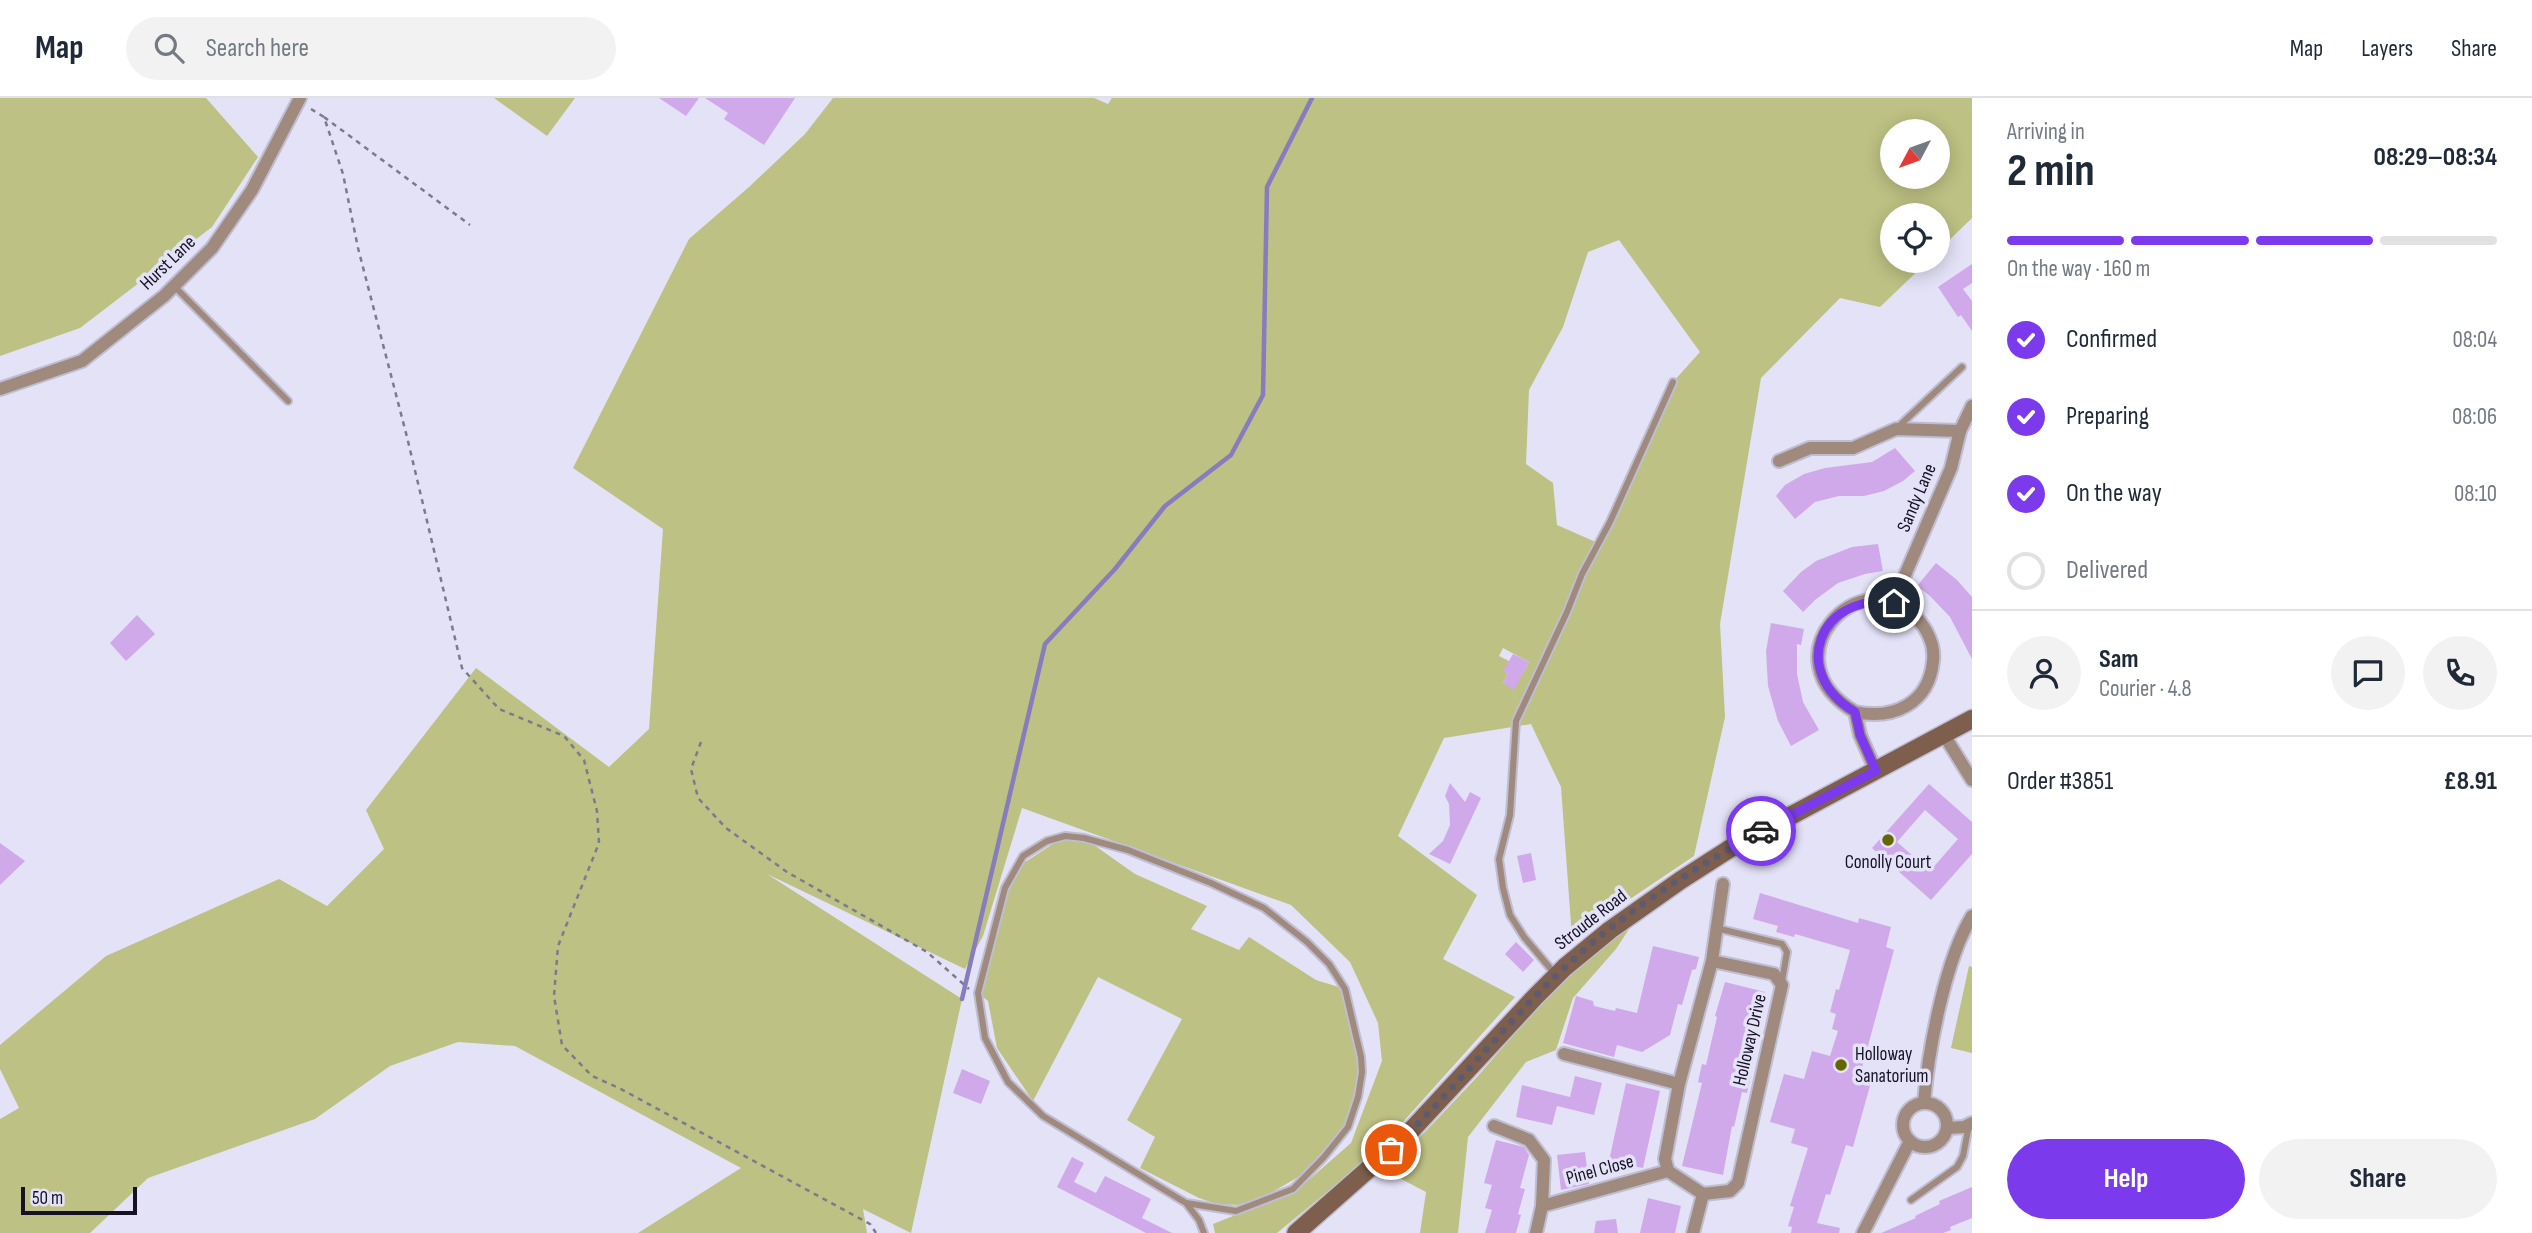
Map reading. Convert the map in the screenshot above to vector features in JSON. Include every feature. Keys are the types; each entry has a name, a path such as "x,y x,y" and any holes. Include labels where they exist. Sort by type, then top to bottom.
{"street":[{"name":"Hurst Lane","path":"0,389 82,360 174,286 212,248 252,190 300,100"},
{"name":"Sandy Lane","path":"1894,603 1951,468 1960,431 1971,410"},
{"path":"1779,461 1810,448 1853,448 1896,429 1960,431"},
{"path":"1874,600 1894,603 1910,611 1923,624 1931,640 1934,659 1930,677 1922,693 1908,706 1892,713 1873,716 1855,712 1838,702 1826,686 1819,668 1819,648 1825,629 1838,614 1854,604 1874,600"},
{"path":"1855,712 1860,735 1876,771"},
{"name":"Stroude Road","path":"1296,1233 1406,1136 1556,975 1609,930 1681,880 1758,833 1972,719"},
{"path":"1944,735 1972,780"},
{"path":"1693,1233 1703,1194 1668,1171 1665,1160 1679,1084 1712,961 1723,884"},
{"path":"1924,1103 1935,1031 1950,970 1958,943 1972,916"},
{"name":"Holloway Drive","path":"1703,1194 1730,1191 1738,1183 1782,985 1774,974 1712,961"},
{"path":"1564,1054 1679,1084"},
{"path":"1924,1103 1930,1103 1942,1110 1948,1128 1941,1140 1929,1147 1915,1145 1910,1141 1905,1135 1903,1121 1911,1108 1924,1103"},
{"path":"1948,1128 1971,1124"},
{"name":"Pinel Close","path":"1494,1126 1529,1140 1544,1160 1542,1206 1536,1233"},
{"path":"1863,1233 1910,1141"},
{"name":"Pinel Close","path":"1542,1206 1668,1171"}],"lane":[{"path":"174,286 288,401"},
{"path":"1896,429 1962,367"},
{"path":"1556,975 1524,937 1510,915 1503,888 1499,859 1510,815 1516,721 1673,382"},
{"path":"1186,1203 1236,1211 1293,1189 1348,1127 1358,1097 1362,1072 1345,989 1329,964 1307,942 1264,908 1211,883 1128,850 1084,838 1065,836 1048,841 1023,856 1004,888 978,993 985,1038 1008,1082 1043,1116 1186,1203 1199,1220 1204,1233"},
{"path":"1716,929 1782,944 1787,952 1782,985"},
{"path":"1912,1200 1957,1167 1963,1156 1971,1124"}],"path":[{"path":"300,100 470,225"},
{"path":"324,117 343,174 358,248 407,437 462,668 499,709 564,736 584,760 597,811 599,843 558,946 554,996 562,1045 592,1076 870,1224 876,1233"},
{"path":"701,742 691,769 698,797 726,828 787,872 927,952 970,990"}],"green space":[{"path":"0,98 206,98 258,157 212,227 80,328 0,356"},
{"path":"494,98 575,98 547,136"},
{"path":"833,98 1094,98 1108,104 1112,98 1972,98 1972,218 1950,239 1950,203 1880,203 1880,273 1915,273 1880,307 1840,298 1761,378 1720,624 1725,717 1694,856 1572,938 1561,787 1531,724 1444,738 1398,836 1477,895 1443,959 1515,997 1377,1151 1277,1233 1215,1233 1213,1224 1296,1191 1351,1143 1382,1061 1378,1023 1350,962 1291,905 1022,808 983,936 965,969 767,874 962,999 911,1233 863,1209 867,1233 638,1233 741,1168 515,1046 458,1042 390,1066 315,1119 148,1178 90,1233 0,1233 0,1119 19,1108 0,1069 0,1045 106,956 279,879 327,906 384,849 366,810 476,668 609,767 649,729 663,529 573,468 689,239 805,134","holes":["1619,240 1700,352 1673,382 1598,543 1557,525 1553,483 1526,464 1529,390 1563,327 1588,252","1503,648 1529,662 1514,689 1503,683 1508,674 1504,671 1509,661 1499,656"]},
{"path":"1065,836 1084,838 1135,874 1207,906 1191,929 1239,950 1249,937 1316,980 1345,989 1359,1057 1354,1108 1337,1141 1310,1170 1264,1197 1237,1205 1216,1204 1199,1198 1140,1168 1155,1137 1127,1120 1182,1019 1098,977 1033,1101 997,1048 988,1001 978,993 1005,888 1016,868"},
{"path":"1635,920 1616,949 1573,998 1556,1050 1526,1062 1468,1137 1458,1233 1420,1233 1426,1192 1384,1170 1425,1132 1477,1077 1563,978"},
{"path":"1969,966 1972,967 1972,1053 1951,1048"}],"building":[{"path":"659,98 699,98 686,116"},
{"path":"705,98 795,98 764,145 724,119 728,113"},
{"path":"1972,264 1972,283 1963,289 1972,301 1972,331 1961,315 1958,317 1938,287"},
{"path":"1895,448 1915,471 1884,491 1864,496 1839,496 1815,502 1795,519 1776,496 1785,485 1804,474 1825,468 1872,462"},
{"path":"1878,544 1883,571 1838,583 1803,612 1783,591 1816,561 1852,547"},
{"path":"1936,563 1972,597 1972,659 1950,617 1917,586"},
{"path":"137,615 155,634 126,661 110,643"},
{"path":"1771,623 1804,629 1801,645 1797,644 1797,674 1803,702 1819,730 1791,746 1778,721 1768,686 1766,651"},
{"path":"1513,654 1529,662 1514,690 1503,683 1508,674 1503,671"},
{"path":"1450,783 1465,802 1470,792 1481,798 1450,864 1429,854 1443,841 1450,825 1449,804 1445,796"},
{"name":"Conolly Court","path":"1929,784 1972,822 1972,854 1931,900 1872,848","holes":["1925,810 1958,839 1930,871 1897,842"]},
{"path":"0,843 25,861 0,885"},
{"path":"1531,853 1536,880 1523,883 1517,856"},
{"name":"Holloway Sanatorium","path":"1760,893 1858,923 1859,918 1891,927 1886,947 1894,950 1859,1079 1871,1082 1853,1147 1846,1145 1830,1195 1826,1194 1817,1223 1840,1228 1839,1233 1791,1233 1792,1227 1788,1226 1794,1207 1790,1206 1808,1148 1791,1143 1795,1129 1770,1122 1784,1074 1804,1079 1812,1051 1830,1056 1838,1031 1832,1029 1836,1014 1830,1012 1850,950 1795,934 1794,937 1776,932 1778,926 1753,919"},
{"path":"1516,942 1534,960 1523,972 1505,954"},
{"path":"1653,946 1699,957 1696,969 1692,970 1682,1005 1678,1004 1670,1035 1642,1052 1617,1045 1614,1057 1563,1043 1576,996 1593,1001 1594,1006 1637,1013"},
{"path":"1725,982 1765,992 1747,1074 1751,1075 1747,1093 1742,1092 1734,1127 1732,1126 1723,1175 1682,1166 1702,1083 1698,1082 1702,1064 1706,1065 1717,1017 1715,1016"},
{"path":"962,1069 990,1081 981,1104 953,1093"},
{"path":"1575,1076 1602,1083 1594,1115 1557,1106 1552,1125 1516,1117 1522,1085 1570,1097"},
{"path":"1626,1083 1660,1091 1643,1168 1609,1161"},
{"path":"1496,1140 1524,1147 1529,1155 1520,1188 1525,1189 1516,1233 1485,1233 1492,1210 1485,1208 1492,1185 1484,1183"},
{"path":"1585,1152 1589,1184 1561,1190 1557,1155"},
{"path":"1072,1157 1084,1163 1074,1182 1096,1193 1105,1176 1151,1199 1142,1218 1172,1233 1146,1233 1057,1187"},
{"path":"1972,1187 1972,1218 1950,1227 1951,1230 1943,1233 1881,1233 1916,1218 1915,1216 1940,1204 1939,1201"},
{"path":"1648,1198 1681,1206 1675,1233 1640,1233"},
{"path":"1616,1219 1618,1233 1594,1233 1596,1221"}],"waterway":[{"path":"962,999 1045,644 1115,569 1165,506 1231,455 1263,395 1267,187 1312,98"}],"way so far":[{"path":"1391,1150 1535,997 1588,946 1681,880 1761,831"}],"place":[{"name":"Conolly Court","path":"1888,840"},
{"name":"Holloway Sanatorium","path":"1841,1065"}],"route":[{"path":"1761,831 1876,771 1860,735 1855,712 1838,702 1826,686 1819,668 1819,648 1825,629 1838,614 1854,604 1874,600 1894,603"}]}
